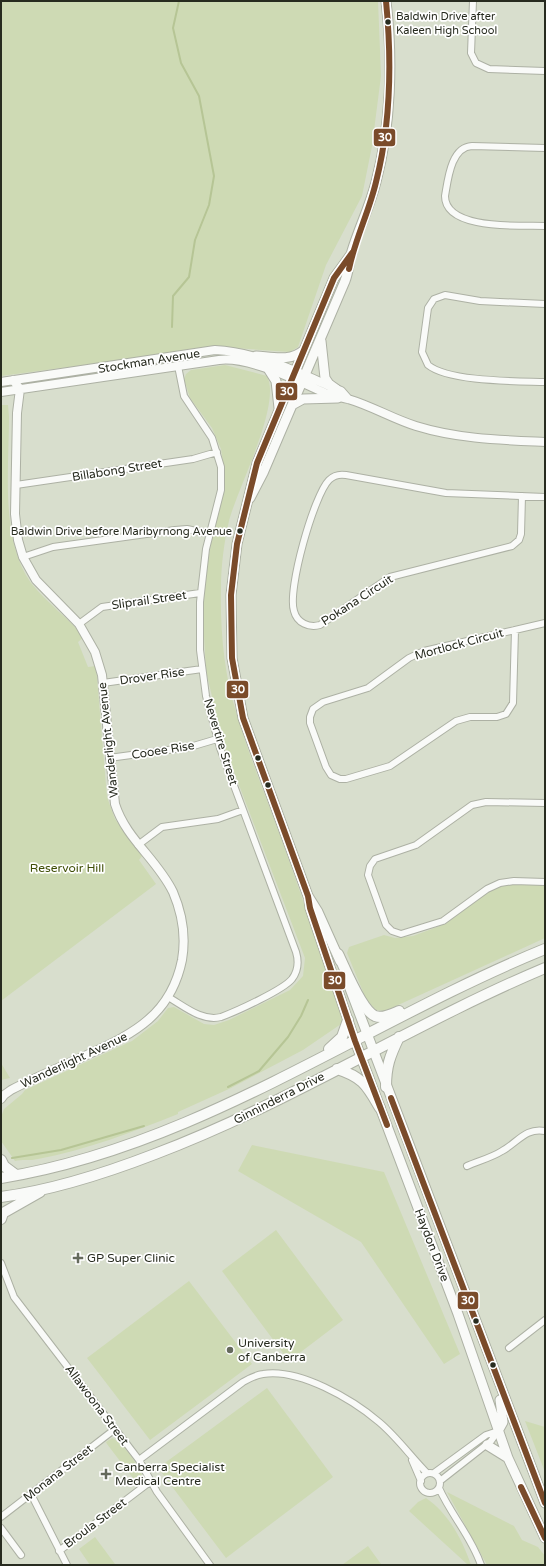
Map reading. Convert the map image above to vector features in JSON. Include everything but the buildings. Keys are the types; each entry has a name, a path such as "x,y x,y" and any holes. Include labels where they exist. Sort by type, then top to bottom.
{"main road":[{"path":"247,503 263,473 320,340 347,274 352,253 371,201 383,150 389,96 389,42 386,1"},
{"path":"308,896 247,732 234,674 230,627 232,580 237,544 257,464 334,278 352,253"},
{"path":"320,340 325,378 337,393"},
{"path":"256,356 288,358 295,356 304,350"},
{"path":"269,370 276,381 279,409"},
{"path":"292,405 304,399 337,393"},
{"name":"Haydon Drive","path":"308,896 318,912 338,954 366,1035 545,1503"},
{"name":"Haydon Drive","path":"308,896 310,908 355,1041 458,1314 508,1458 545,1538"},
{"name":"Ginninderra Drive","path":"1,1178 114,1150 189,1122 515,962 545,949"},
{"path":"338,954 364,1006 375,1016 388,1016 459,982 515,962"},
{"name":"Ginninderra Drive","path":"1,1197 45,1189 122,1167 196,1139 264,1107 399,1037 545,968"},
{"path":"315,1060 340,1040 348,1020"},
{"path":"386,1087 386,1069 389,1058 399,1037"},
{"path":"337,1069 353,1074 366,1086 380,1108"},
{"path":"1,1160 4,1166 16,1175"},
{"path":"1,1218 3,1213 45,1189"},
{"path":"494,1370 494,1384 503,1409 503,1422 498,1430"},
{"path":"498,1430 504,1429 513,1431 521,1441"},
{"path":"487,1444 508,1458"}],"street":[{"path":"473,1 471,52 476,63 486,68 545,71"},
{"path":"545,148 472,146 463,148 455,157 445,199 448,208 452,212 477,222 545,226"},
{"path":"545,304 480,301 448,295 439,297 431,302 428,308 422,352 428,365 447,373 485,379 545,382"},
{"name":"Stockman Avenue","path":"1,382 215,350 233,351 256,356 293,375"},
{"name":"Stockman Avenue","path":"5,392 232,359 269,370 293,375"},
{"name":"Nevertire Street","path":"168,997 202,1017 217,1018 283,987 293,978 297,970 298,961 296,952 217,739 208,704 202,669 199,631 200,593 210,534 221,490 221,467 217,452 208,431 184,396 178,366"},
{"path":"293,375 400,421 442,433 482,439 545,442"},
{"path":"5,392 13,380 20,389"},
{"name":"Wanderlight Avenue","path":"2,1096 15,1088 126,1037 147,1022 168,997 176,981 182,956 184,939 181,914 168,882 124,826 117,811 113,796 103,683 95,652 79,624 41,587 24,557 16,527 17,413 20,389"},
{"name":"Wanderlight Avenue","path":"5,392 13,400 17,413"},
{"name":"Billabong Street","path":"16,485 193,459 217,452"},
{"name":"Pokana Circuit","path":"522,496 521,534 517,542 510,548 390,576 320,625 307,625 298,619 294,613 294,590 302,549 310,523 326,486 334,476 346,475 446,493 522,496 545,497"},
{"path":"24,557 53,547 175,530 187,529 210,534"},
{"name":"Sliprail Street","path":"79,624 102,607 200,593"},
{"name":"Mortlock Circuit","path":"515,630 513,700 512,706 506,714 497,717 470,717 456,721 399,762 386,768 346,779 337,778 329,773 310,723 310,714 317,704 368,688 409,658 420,652 545,623"},
{"name":"Drover Rise","path":"103,683 202,669"},
{"name":"Cooee Rise","path":"109,758 190,747 217,739"},
{"path":"545,803 486,802 472,805 416,845 376,859 370,866 368,874 386,925 392,931 401,934 443,922 487,889 500,883 514,881 545,882"},
{"path":"138,845 162,827 218,819 243,810"},
{"path":"467,1166 501,1152 528,1132 537,1129 545,1131"},
{"name":"Allawoona Street","path":"1,1263 3,1280 14,1297 139,1460 157,1492 210,1565"},
{"path":"509,1348 545,1320"},
{"path":"139,1460 243,1382 262,1374 276,1373 318,1385 350,1401 379,1422 411,1456 438,1477 445,1502"},
{"name":"Monana Street","path":"1,1517 115,1429"},
{"path":"432,1492 439,1484 487,1444 498,1430"},
{"path":"421,1481 486,1435 498,1430"},
{"path":"411,1456 423,1488 427,1492 432,1492 445,1502 459,1521 481,1565"},
{"name":"Broula Street","path":"59,1551 151,1481"},
{"path":"31,1494 66,1565"},
{"path":"1,1528 21,1555"}],"green space":[{"path":"1,1 378,1 381,76 372,146 362,196 326,265 298,347 290,352 219,347 1,376"},
{"path":"225,365 267,376 270,389 269,406 264,426 229,521 224,546 221,604 222,636 226,668 242,732 280,835 344,1022 303,1050 231,1088 178,1112 178,1114 92,1146 35,1160 15,1161 1,1141 1,1117 4,1109 25,1090 132,1041 158,1021 168,1008 174,1007 204,1024 214,1025 229,1020 290,990 303,976 305,958 223,743 206,671 203,619 205,580 212,537 223,496 225,476 221,449 212,428 190,398 184,379 186,374 191,370"},
{"name":"Reservoir Hill","path":"1,405 8,405 8,503 14,546 21,565 31,583 84,637 78,642 88,667 96,666 107,797 115,819 142,856 139,860 156,884 1,1001"},
{"path":"510,884 545,885 545,938 385,1011 376,1010 366,999 347,953 349,947 384,935 395,938 413,936 445,924 494,888"},
{"path":"1,1063 10,1078 1,1080"},
{"path":"252,1145 384,1172 460,1354 444,1364 361,1242 238,1171"},
{"path":"276,1230 343,1320 289,1361 222,1271"},
{"path":"189,1281 252,1364 150,1440 87,1358"},
{"path":"267,1388 333,1477 226,1558 158,1468"},
{"path":"525,1421 545,1427 545,1472"},
{"path":"112,1438 122,1445 133,1458 141,1473 143,1484 142,1483 139,1486 107,1444 106,1442"},
{"path":"447,1492 514,1526 522,1540 538,1547 545,1556 545,1565 487,1565"},
{"path":"426,1498 448,1519 459,1537 471,1565 468,1565 409,1511 418,1502"},
{"path":"95,1537 115,1564 90,1565 79,1549"},
{"path":"368,1546 381,1564 342,1565"}],"waterway":[{"path":"172,327 173,296 189,277 195,240 209,205 214,176 199,96 181,63 173,28 179,1"},
{"path":"228,1087 259,1071 288,1037 301,1016 308,1000"},
{"path":"12,1158 61,1150 144,1126"}],"transit line":[{"name":"30","path":"349,269 373,193 385,137 389,92 389,47 386,1"},
{"name":"30","path":"352,253 334,278 257,463 237,544 231,595 232,658 243,718 308,896 310,908 355,1041 387,1125"},
{"name":"30","path":"391,1098 545,1503"},
{"name":"30","path":"521,1487 545,1538"}],"place":[{"name":"Baldwin Drive after Kaleen High School","path":"388,22"},
{"name":"Baldwin Drive before Maribyrnong Avenue","path":"240,531"},
{"name":"GP Super Clinic","path":"78,1258"},
{"name":"University of Canberra","path":"230,1350"},
{"name":"Canberra Specialist Medical Centre","path":"106,1474"}]}
